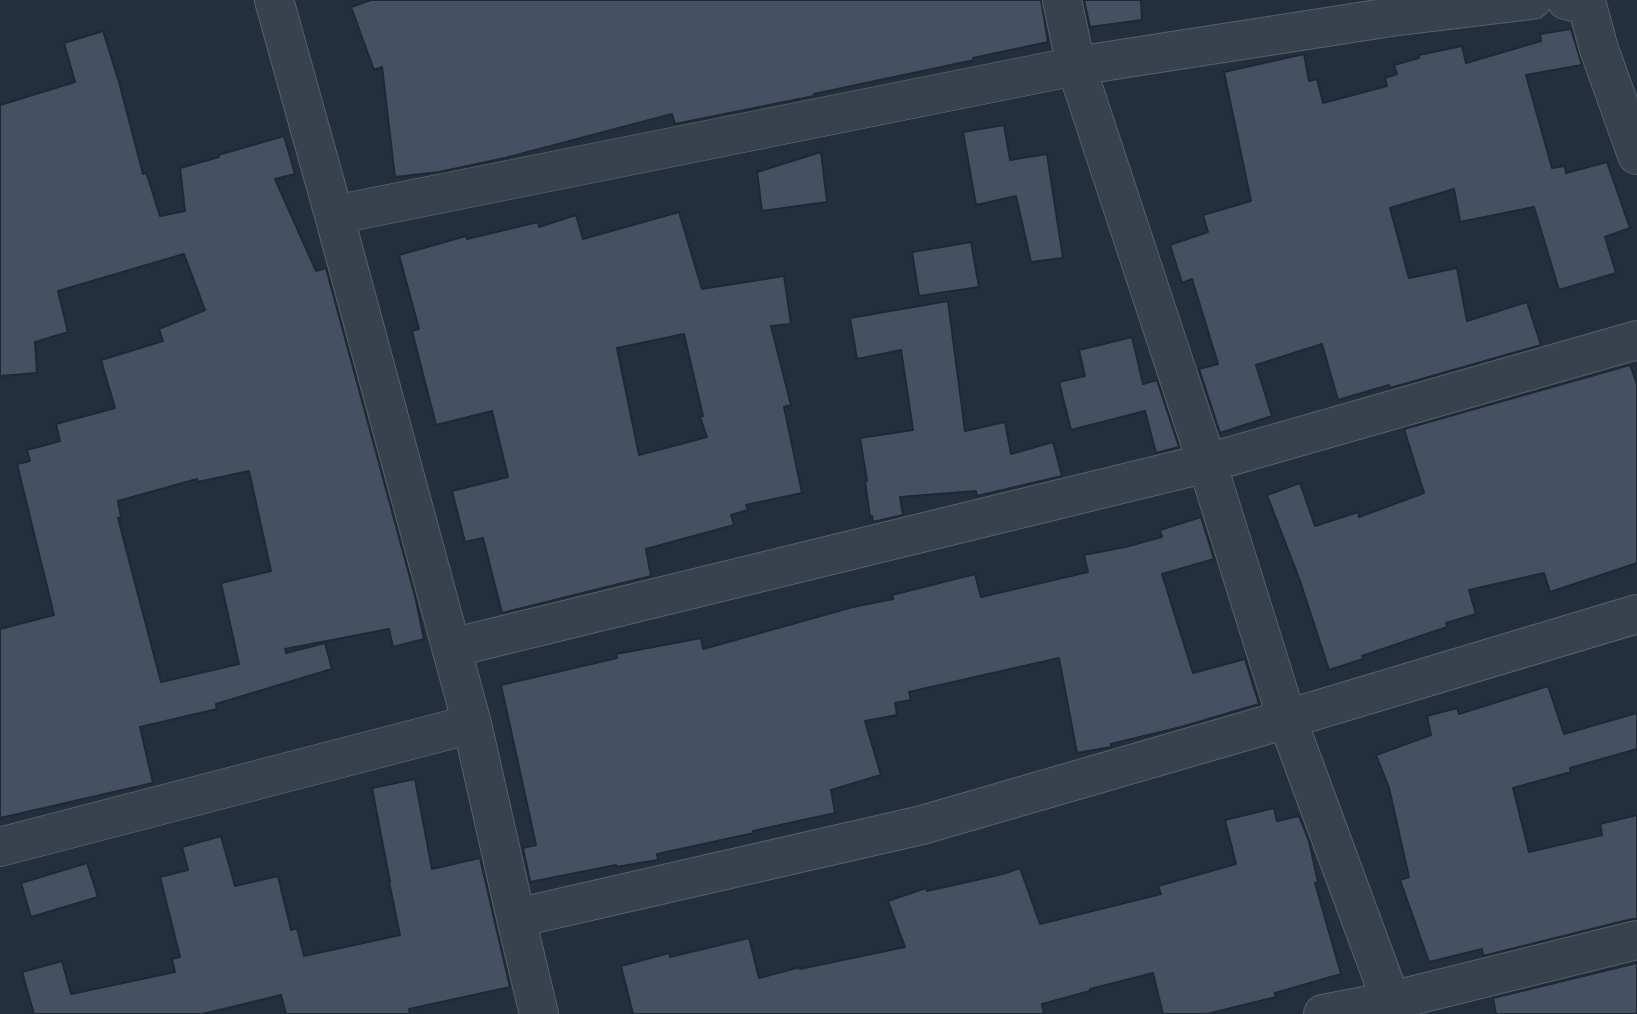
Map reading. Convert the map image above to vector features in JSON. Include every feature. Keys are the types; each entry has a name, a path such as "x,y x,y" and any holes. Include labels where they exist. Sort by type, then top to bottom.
{"street":[{"path":"274,0 472,724 539,1014"},
{"path":"1062,0 1076,65 1207,463 1287,719 1392,1007"},
{"path":"334,215 1076,65 1391,17 1532,0"},
{"path":"1566,0 1587,5 1599,49 1637,155"},
{"path":"451,648 1207,463 1637,340"},
{"path":"516,919 922,825 1637,614"},
{"path":"0,847 472,724"},
{"path":"1323,1014 1392,1007 1637,940"}],"building":[{"path":"371,0 1041,0 1048,42 814,96 675,124 672,114 505,158 439,172 395,177 382,67 374,70 351,7"},
{"path":"1084,0 1141,0 1142,20 1090,27"},
{"path":"1571,29 1582,65 1526,75 1552,168 1565,166 1566,173 1607,162 1630,228 1605,237 1616,273 1559,290 1534,207 1460,222 1454,189 1390,208 1409,278 1457,268 1467,321 1527,302 1541,345 1338,400 1322,344 1256,365 1272,416 1220,433 1199,369 1218,364 1192,279 1182,283 1170,245 1208,232 1203,215 1251,201 1224,72 1304,54 1309,81 1317,79 1323,103 1387,86 1385,78 1397,74 1394,65 1419,58 1419,55 1462,46 1466,63 1541,41 1540,34"},
{"path":"103,31 143,174 146,173 160,216 185,211 180,168 284,136 295,174 275,179 316,271 326,268 415,596 424,639 393,647 389,629 285,649 286,653 325,643 332,669 216,704 217,709 140,727 153,783 0,818 0,629 54,615 17,464 30,461 27,450 60,441 56,424 115,408 101,360 163,341 159,329 205,310 184,254 58,291 68,332 35,342 37,373 0,376 0,105 75,82 64,43","holes":["249,471 271,571 221,583 239,664 161,682 118,518 121,517 118,501 197,479 198,482"]},
{"path":"1004,125 1010,160 1047,154 1063,258 1031,262 1016,196 976,205 963,132"},
{"path":"821,152 827,202 762,211 757,172"},
{"path":"679,212 702,289 784,276 791,324 771,326 791,405 784,407 802,493 746,505 748,510 731,515 734,525 646,549 651,576 502,613 483,538 465,542 452,491 508,477 492,411 436,425 412,331 419,329 399,255 466,236 467,239 538,222 539,227 576,215 583,239","holes":["684,334 703,416 700,417 707,437 639,455 617,348"]},
{"path":"971,242 979,287 919,296 912,252"},
{"path":"948,301 965,431 1005,422 1011,454 1053,442 1062,476 977,496 976,491 900,497 903,515 873,522 872,516 870,517 860,438 913,430 901,350 857,359 850,318"},
{"path":"1132,337 1143,384 1157,380 1179,447 1156,453 1145,411 1071,430 1059,382 1085,376 1079,350"},
{"path":"1630,365 1637,384 1637,563 1550,592 1544,573 1469,590 1476,614 1446,623 1447,627 1329,670 1300,581 1267,495 1300,483 1315,526 1358,512 1359,517 1424,493 1404,429"},
{"path":"1201,517 1214,559 1162,574 1193,673 1245,659 1259,704 1111,744 1111,747 1077,753 1059,658 909,692 911,700 895,703 897,715 865,721 881,775 831,790 835,813 657,854 658,860 616,865 530,882 523,848 536,845 501,685 617,658 616,654 701,638 703,649 853,607 893,599 892,595 975,574 981,597 1088,572 1084,555 1162,537 1160,530"},
{"path":"1548,686 1564,734 1637,713 1637,749 1570,768 1571,772 1513,788 1529,852 1602,835 1600,824 1637,815 1637,919 1483,956 1482,949 1429,962 1400,880 1409,877 1389,788 1376,755 1431,735 1427,716 1457,708 1459,714"},
{"path":"415,779 432,869 480,858 510,987 409,1009 410,1014 286,1014 281,995 203,1014 34,1014 22,972 62,961 71,994 175,972 172,959 180,957 160,877 188,870 182,847 221,836 235,886 278,876 291,930 297,928 304,956 400,935 372,788"},
{"path":"1274,808 1277,821 1299,816 1309,841 1318,882 1315,883 1341,974 1275,993 1276,997 1207,1014 1163,1014 1153,973 1042,1004 1044,1014 633,1014 621,966 669,953 670,957 749,938 759,978 800,967 905,947 888,901 926,888 927,891 1020,868 1040,924 1161,894 1158,886 1236,864 1225,820"},
{"path":"87,863 98,897 31,917 21,883"},
{"path":"1637,963 1637,1014 1496,1014 1493,998"}]}
